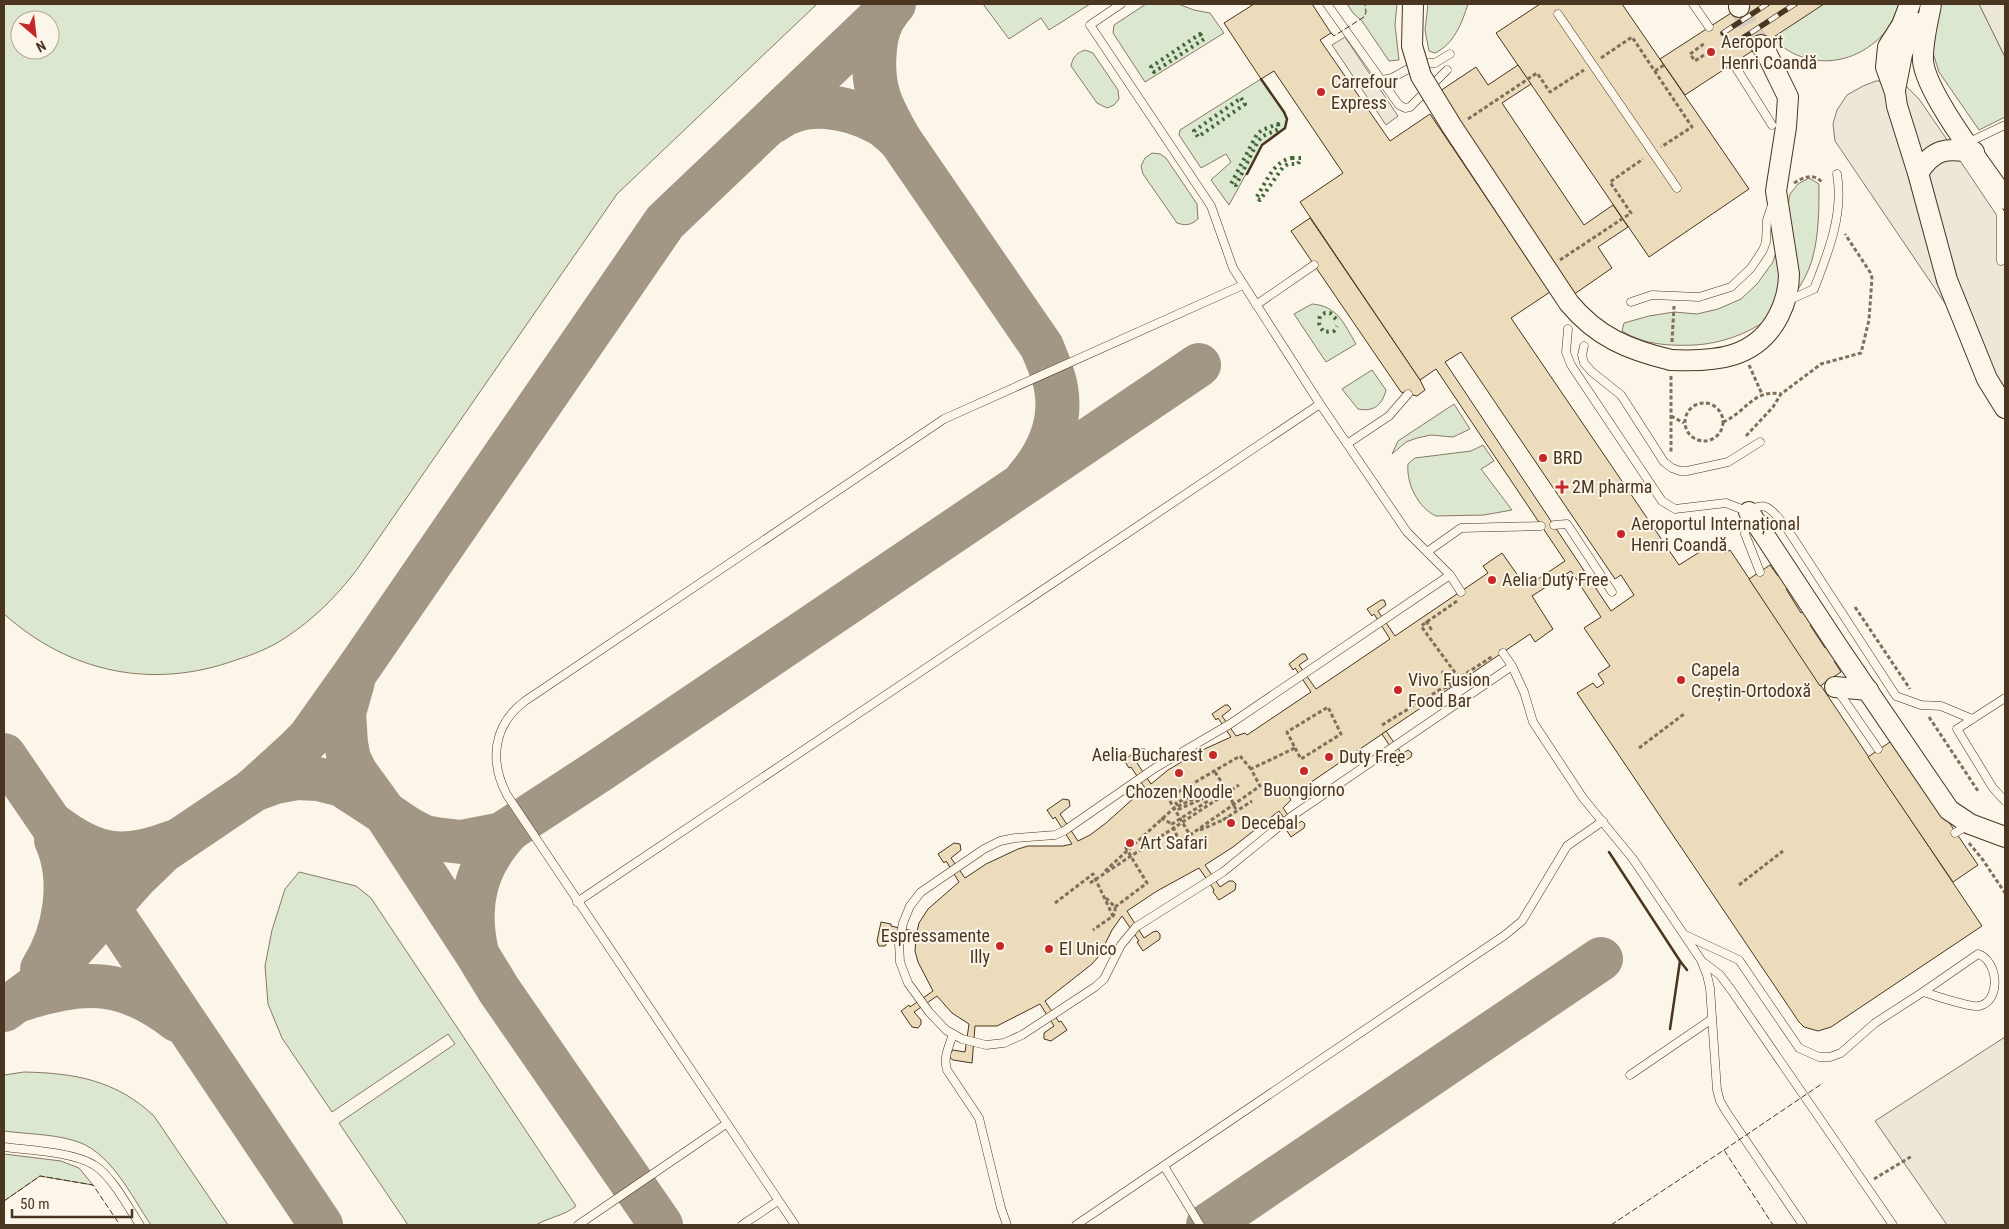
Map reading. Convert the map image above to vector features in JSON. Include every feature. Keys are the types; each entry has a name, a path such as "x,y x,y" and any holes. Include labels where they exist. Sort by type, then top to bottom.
{"street":[{"path":"1413,4 1412,46 1420,76 1569,303 1580,317 1594,329 1633,350 1671,360 1709,361 1743,351 1762,340 1768,333 1785,302 1789,288 1789,274 1777,197 1788,97 1761,45"},
{"path":"1910,4 1902,25 1888,48 1885,58 1886,67 1895,92 1897,106 1918,173 1947,280 1987,379 2005,408"},
{"path":"1895,92 1902,54 1920,4"},
{"path":"1931,4 1924,44 1924,62 1927,75 1940,103 1966,148 2005,199"},
{"path":"1918,173 1932,156 1941,150 1966,148"},
{"path":"1751,515 1961,829 2005,837"},
{"path":"1833,683 1868,690"}],"lane":[{"path":"1121,4 1090,25 1211,206 1233,268 1320,404 1398,519 1450,575 1460,596"},
{"path":"1328,4 1395,101 1405,108 1410,107 1447,70"},
{"path":"1693,4 1709,28"},
{"path":"1558,14 1677,188"},
{"path":"1382,80 1392,78 1419,64 1435,63 1450,54"},
{"path":"1733,63 1772,125"},
{"path":"2001,261 2000,214 1966,148 2005,125"},
{"path":"1785,302 1814,289 1824,263 1836,221 1840,190 1837,174"},
{"path":"1631,302 1652,295 1699,297 1714,294 1731,287 1760,258 1766,242 1767,220 1777,197"},
{"path":"1256,305 1314,265"},
{"path":"795,1225 507,796 500,782 496,758 499,737 506,722 516,708 944,419 1243,285"},
{"path":"1568,329 1566,352 1571,365 1662,501 1675,509 1726,503 1751,515"},
{"path":"1584,346 1582,355 1584,363 1592,372 1621,395 1664,462 1672,468 1687,471 1728,462 1760,442"},
{"path":"1987,379 2005,396"},
{"path":"1347,444 1389,416 1408,394"},
{"path":"577,902 1320,404"},
{"path":"1760,572 1745,534 1751,515 1756,506 1761,505 1772,510 1784,524 1896,696 1921,705 1941,706 1972,720"},
{"path":"1554,525 1566,524 1612,592"},
{"path":"1427,552 1461,528 1541,526"},
{"path":"1450,575 1230,724 1155,768 1064,831 1055,835 1000,841 920,892 910,906 902,923 899,942 900,962 908,983 928,1012 946,1030 962,1039 986,1045 1004,1043 1022,1035 1104,979 1122,946 1136,928 1223,872 1292,816 1512,666"},
{"path":"1503,653 1512,666 1524,692 1533,722 1583,798 1633,859 1701,960 1709,982 1717,1090 1720,1101 1742,1138 1803,1225"},
{"path":"1833,683 1878,750"},
{"path":"2005,698 1957,730 1994,788 2005,801"},
{"path":"1076,1225 1506,935 1522,921 1566,846 1603,821"},
{"path":"1684,934 1739,960 1799,1048 1819,1057 1830,1058 1841,1053 1875,1023 1978,954 1982,955 1990,964 1995,983 1994,993 1986,1003 1979,1006 1923,992"},
{"path":"1701,960 1720,975 1732,991 1893,1225"},
{"path":"1630,1075 1712,1019"},
{"path":"953,1034 945,1057 945,1064 947,1070 980,1118 1001,1208 1008,1225"},
{"path":"578,1225 726,1124"},
{"path":"4,1147 79,1158 95,1165 119,1193 140,1225"},
{"path":"1164,1166 1200,1225"},
{"path":"742,1225 778,1201"}],"path":[{"path":"1465,121 1538,73 1550,92 1632,38 1692,127 1610,182 1631,212 1560,260 1535,252"},
{"path":"1704,55 1695,61 1690,54 1705,43"},
{"path":"1654,71 1664,65"},
{"path":"1777,197 1786,201 1791,185 1800,179 1810,176 1817,177 1822,182"},
{"path":"1743,440 1773,407 1781,394 1821,364 1861,353 1869,320 1872,278 1870,272 1836,221"},
{"path":"1674,297 1671,360 1671,453 1674,457"},
{"path":"1743,351 1762,394"},
{"path":"1671,416 1684,423 1690,435 1697,440 1706,441 1718,434 1723,422 1736,415 1762,394 1770,392 1781,394"},
{"path":"1684,423 1688,410 1694,404 1703,402 1712,404 1719,410 1723,422"},
{"path":"1459,678 1421,626 1460,596"},
{"path":"1426,621 1433,632"},
{"path":"1382,725 1442,688 1452,686 1459,678 1492,657"},
{"path":"1442,671 1452,686"},
{"path":"1328,707 1341,734 1301,759 1295,748 1287,732 1328,707"},
{"path":"1639,748 1684,714"},
{"path":"1251,770 1295,748"},
{"path":"1240,756 1251,770 1260,786 1190,835 1176,807 1168,798 1240,756"},
{"path":"1170,798 1168,796 1199,777 1215,772 1230,764"},
{"path":"1215,772 1228,792 1236,810"},
{"path":"1111,917 1115,913 1115,907 1091,882 1239,785"},
{"path":"1172,824 1208,801 1205,788"},
{"path":"1104,871 1176,807 1176,803 1198,793 1205,793"},
{"path":"1176,807 1179,809 1202,798 1205,793"},
{"path":"1161,818 1172,824 1179,841 1224,819 1252,802"},
{"path":"1224,819 1231,826"},
{"path":"1961,829 2005,893"},
{"path":"1115,907 1147,882 1124,845"},
{"path":"1738,885 1782,851"},
{"path":"1055,903 1092,874 1113,916 1093,930"},
{"path":"1865,1185 1912,1156"}],"green space":[{"path":"4,4 817,4 617,194 358,568 342,588 306,623 279,642 261,651 205,669 174,674 144,674 114,670 85,662 56,650 30,634 4,614"},
{"path":"983,4 1090,4 1049,30 1041,18 1009,39"},
{"path":"1146,4 1178,4 1210,13 1224,33 1145,82 1113,33 1114,25"},
{"path":"1347,4 1397,4 1395,25 1399,60 1389,61 1362,21"},
{"path":"1428,4 1468,4 1452,39 1435,53 1429,51 1425,30"},
{"path":"1752,4 1899,4 1893,20 1880,38 1860,52 1828,61 1812,60 1797,55 1783,47 1770,36"},
{"path":"1936,4 1979,4 2005,57 2005,117 1979,130 1939,72 1933,53"},
{"path":"1085,50 1093,53 1118,90 1119,99 1114,105 1107,108 1097,103 1071,66 1075,56"},
{"path":"1261,79 1284,112 1287,119 1285,128 1262,145 1229,205 1211,180 1231,162 1226,154 1201,168 1179,135 1180,130"},
{"path":"1152,153 1160,154 1166,158 1197,204 1198,219 1193,223 1186,225 1177,223 1143,174 1141,166 1145,158"},
{"path":"1809,178 1819,184 1818,222 1814,251 1805,278 1782,308 1750,330 1714,343 1695,345 1657,344 1639,339 1622,331 1624,323 1649,316 1674,312 1697,314 1718,309 1741,299 1757,284 1773,262 1784,225 1790,194 1798,184"},
{"path":"1312,304 1321,305 1334,312 1344,323 1356,344 1326,362 1294,314"},
{"path":"1372,370 1386,390 1384,396 1379,404 1372,409 1358,409 1342,389"},
{"path":"1454,404 1470,429 1453,437 1431,435 1417,438 1406,442 1392,454 1398,441"},
{"path":"1483,445 1494,461 1481,469 1512,510 1484,515 1436,516 1424,507 1411,487 1408,464 1415,458 1471,451"},
{"path":"299,872 356,886 371,898 576,1206 567,1212 536,1225 408,1225 339,1123 455,1044 448,1034 332,1112 282,1038 268,1004 265,966 272,930 285,889"},
{"path":"24,1072 60,1074 94,1081 125,1094 140,1104 154,1116 228,1225 151,1225 118,1175 98,1153 85,1145 56,1136 4,1131 4,1075"},
{"path":"4,1154 61,1161 79,1168 93,1185 40,1176 4,1201"}],"shaded area":[{"path":"1979,4 2005,4 2005,57"},
{"path":"1345,37 1398,116 1386,125 1332,45"},
{"path":"1876,81 1891,81 1907,87 1919,99 2005,224 2005,392 1835,141 1833,124 1837,110 1847,95"},
{"path":"2005,1037 2005,1225 1947,1225 1875,1121"}],"building":[{"name":"Aeroportul Internațional Henri Coandă","path":"1254,4 1312,4 1331,33 1320,40 1390,141 1430,114 1550,292 1511,318 1679,565 1706,548 1711,550 1712,544 1716,542 1723,545 1725,553 1730,550 1982,926 1831,1027 1818,1031 1804,1027 1577,693 1593,683 1597,688 1604,683 1598,674 1610,666 1584,628 1601,617 1571,571 1532,596 1553,629 1535,642 1530,634 1289,797 1291,800 1283,808 1295,825 1302,821 1305,824 1304,828 1291,837 1287,831 1291,828 1279,811 1233,847 1205,865 1220,887 1229,881 1233,881 1236,884 1235,890 1219,900 1199,868 1157,891 1127,911 1144,938 1157,931 1160,934 1160,939 1143,951 1137,942 1139,941 1122,916 1112,930 1099,956 1092,964 1045,1001 1059,1022 1061,1021 1067,1030 1051,1041 1044,1039 1044,1033 1054,1026 1040,1004 997,1026 975,1026 972,1063 950,1058 949,1055 953,1050 965,1052 969,1024 952,1013 937,996 914,1012 921,1020 921,1024 918,1028 912,1027 901,1011 933,991 918,962 915,951 916,938 889,933 885,946 879,946 877,941 881,922 917,932 919,923 928,909 959,882 946,861 944,863 938,854 954,843 960,844 961,850 951,858 965,878 986,864 1018,849 1028,846 1063,846 1072,844 1055,817 1053,819 1047,810 1063,799 1069,800 1070,806 1060,814 1078,841 1090,835 1145,788 1124,760 1139,749 1145,749 1147,754 1145,758 1137,763 1151,784 1168,770 1198,752 1231,737 1218,718 1216,720 1212,714 1225,705 1228,705 1231,709 1222,716 1236,736 1245,733 1247,735 1311,692 1295,668 1293,670 1289,664 1302,654 1305,654 1308,659 1299,665 1316,689 1390,639 1374,614 1372,616 1367,609 1381,600 1384,600 1386,605 1378,611 1395,636 1488,573 1483,566 1502,553 1526,587 1565,561 1436,369 1420,380 1300,202 1343,173 1274,71 1261,79 1224,23","holes":["1461,352 1615,579 1621,575 1634,595 1611,611 1445,362"]},
{"path":"1540,4 1622,4 1749,189 1649,257 1496,33"},
{"name":"Aeroport Henri Coandă","path":"1745,4 1824,4 1685,95 1660,59"},
{"path":"1518,65 1531,84 1502,103 1584,225 1613,205 1628,227 1598,247 1612,268 1573,295 1437,93 1476,67 1488,85"},
{"path":"1310,218 1420,380 1425,390 1417,396 1401,392 1291,231"},
{"path":"1770,565 1778,576 1783,573 1791,586 1786,589 1801,613 1807,609 1815,621 1810,625 1825,648 1832,644 1840,657 1834,661 1841,672 1820,686 1749,579"},
{"path":"1386,731 1402,754 1397,757 1382,734"},
{"path":"1893,740 1978,865 1953,882 1868,757"},
{"path":"1408,750 1412,753 1411,757 1397,766 1393,760"}],"taxiway":[{"path":"4,1010 52,972 135,878 163,851 252,791 309,738 665,222 894,4"},
{"path":"890,9 879,28 875,49 876,86 883,107 900,140 1042,347 1054,378 1057,412 1052,436 1042,458 1027,478"},
{"path":"774,121 799,109 812,107 840,109 854,112 879,123 900,140"},
{"path":"353,681 344,713 349,759 356,773 385,813 424,837 435,839 461,842 502,834 603,768 1199,365"},
{"path":"4,755 321,1225"},
{"path":"253,790 275,782 297,778 318,779 342,785 385,813 499,990 661,1225"},
{"path":"55,826 84,844 111,853 140,852 173,842"},
{"path":"477,953 473,919 473,902 476,887 488,858 509,830"},
{"path":"42,969 50,955 61,923 66,889 62,856 56,840"},
{"path":"1208,1225 1601,959"},
{"path":"23,999 66,988 103,987 121,990 139,997 177,1020"}],"tunnel":[{"path":"1739,7 1761,45"}],"railway":[{"path":"1723,33 1767,4"},
{"path":"1732,45 1795,4"}],"hedge":[{"path":"1200,34 1204,39 1154,72 1151,67 1200,34"},
{"path":"1241,98 1245,104 1198,137 1194,131 1241,98"},
{"path":"1278,124 1279,129 1263,136 1258,141 1236,185 1231,184 1257,134 1278,124"},
{"path":"1292,158 1301,158 1298,164 1288,164 1283,167 1260,200 1256,198 1275,168 1285,160 1292,158"},
{"path":"1336,319 1330,313 1325,313 1320,316 1319,323 1324,332 1334,331 1337,326"}],"fence":[{"path":"1331,33 1334,36 1364,17 1366,12 1365,4"},
{"path":"1724,1150 1823,1083"},
{"path":"1611,1225 1724,1150 1773,1225"},
{"path":"4,1201 40,1176 93,1185 120,1225"}],"wall":[{"path":"1247,174 1262,145 1285,128 1287,119 1261,79"},
{"path":"1609,852 1680,961 1670,1029"},
{"path":"1680,961 1687,970"}],"place":[{"name":"Aeroport Henri Coandă","path":"1711,52"},
{"name":"Carrefour Express","path":"1321,92"},
{"name":"BRD","path":"1543,458"},
{"name":"2M pharma","path":"1562,487"},
{"name":"Aeroportul Internațional Henri Coandă","path":"1621,534"},
{"name":"Aelia Duty Free","path":"1492,580"},
{"name":"Capela Creștin-Ortodoxă","path":"1681,680"},
{"name":"Vivo Fusion Food Bar","path":"1398,690"},
{"name":"Aelia Bucharest","path":"1213,755"},
{"name":"Duty Free","path":"1329,757"},
{"name":"Buongiorno","path":"1304,771"},
{"name":"Chozen Noodle","path":"1179,773"},
{"name":"Decebal","path":"1231,823"},
{"name":"Art Safari","path":"1130,843"},
{"name":"Espressamente Illy","path":"1000,946"},
{"name":"El Unico","path":"1049,949"}]}
